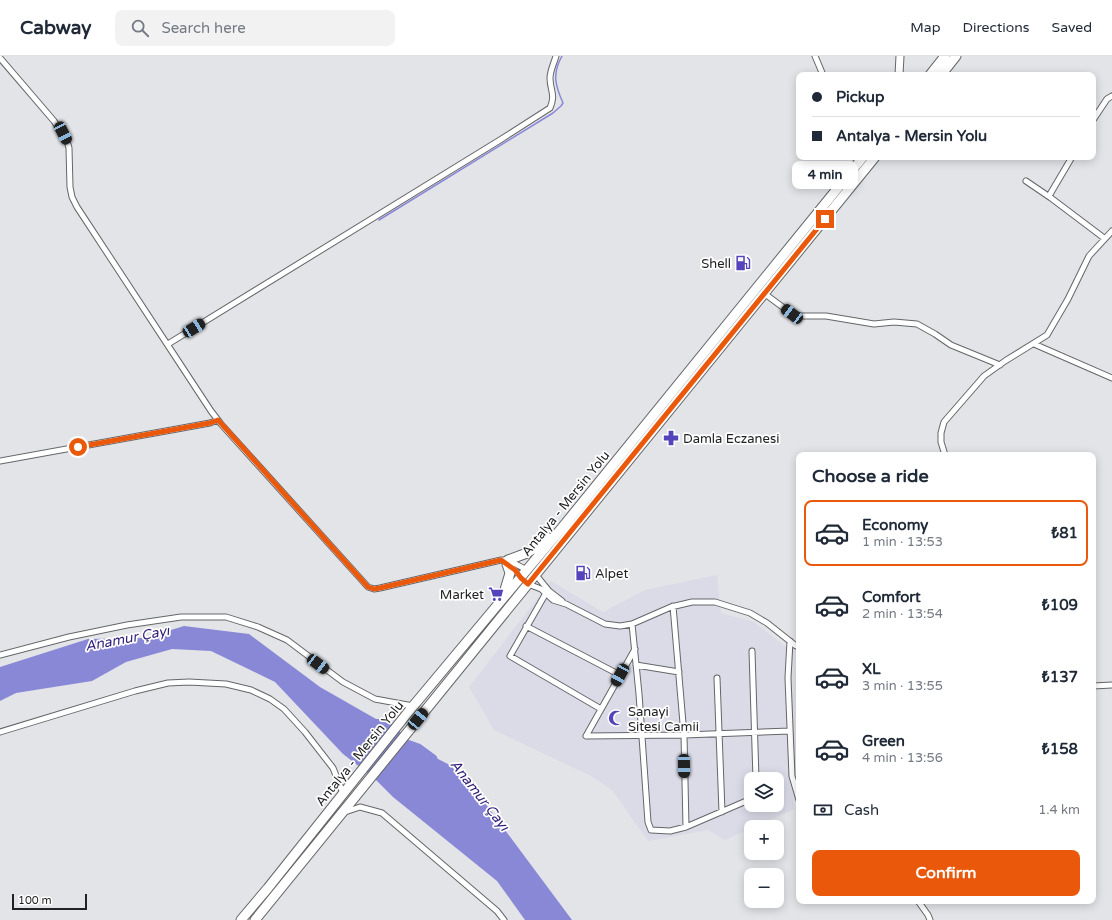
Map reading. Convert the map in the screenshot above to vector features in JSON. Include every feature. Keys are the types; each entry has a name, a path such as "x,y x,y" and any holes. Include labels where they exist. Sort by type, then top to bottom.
{"highway":[{"path":"932,72 945,56"},
{"path":"943,72 956,56"},
{"name":"Antalya - Mersin Yolu","path":"241,920 411,708 521,578 861,160"},
{"name":"Antalya - Mersin Yolu","path":"255,920 873,160"},
{"path":"502,600 510,578 510,573 505,562 533,550 561,529"},
{"path":"527,570 536,575"},
{"path":"521,578 528,584"}],"street":[{"path":"168,344 550,108 554,99 550,79 556,56"},
{"path":"815,56 822,72"},
{"path":"899,72 900,56"},
{"path":"0,58 63,133 69,148 70,187 72,197 218,420 368,587 374,589 380,588 505,562 527,570"},
{"path":"1096,116 1107,99 1112,96"},
{"path":"1049,196 1070,160"},
{"path":"1026,181 1049,196 1104,238"},
{"path":"943,452 940,442 944,422 984,376 1047,336 1089,256 1112,230"},
{"path":"765,294 792,314 801,316 826,316 874,324 894,322 917,324 951,345 1000,365"},
{"path":"1034,344 1112,378"},
{"path":"0,460 210,423 218,420"},
{"path":"505,562 515,570 521,578"},
{"path":"536,575 549,591 566,604"},
{"path":"528,584 546,593 554,600 566,604 604,624 620,626 632,624 673,606 692,602 715,602 750,613 767,623 796,646"},
{"path":"546,593 510,656 601,709"},
{"path":"673,606 684,736 686,827"},
{"path":"0,655 69,636 127,625 181,617 226,617 258,627 287,640 343,682 375,699 411,708"},
{"path":"632,624 648,822 651,830 670,831 686,827 744,802"},
{"path":"526,626 620,675"},
{"path":"790,641 788,678 790,730 792,776 796,790"},
{"path":"635,649 586,736 684,736 790,730"},
{"path":"752,651 756,772"},
{"path":"636,665 679,672"},
{"path":"717,678 722,812"},
{"path":"0,732 135,691 168,683 189,682 226,684 251,690 270,699 284,709 305,732 333,768 345,792"},
{"path":"1096,686 1112,685"},
{"path":"342,813 360,807 382,812 497,911 504,920"},
{"path":"920,904 930,920"}],"shaded area":[{"path":"717,575 721,613 754,622 786,647 789,769 794,809 770,820 744,820 744,831 725,840 708,830 648,841 612,790 591,776 494,730 469,687 551,581 603,612 645,590"},
{"path":"184,626 249,634 320,687 376,719 388,719 414,747 450,765 482,799 572,920 525,920 497,881 393,797 374,778 343,754 275,682 211,651 172,649 126,662 92,681 16,693 0,701 0,667 88,639 145,638"}],"waterway":[{"path":"379,220 553,113 561,106 563,103 558,91 556,74 562,56"},
{"name":"Anamur Çayı","path":"404,743 418,748 433,759"}],"place":[{"name":"Shell","path":"743,263"},
{"name":"Damla Eczanesi","path":"671,438"},
{"name":"Alpet","path":"583,573"},
{"name":"Market","path":"496,594"},
{"name":"Sanayi Sitesi Camii","path":"616,718"}],"route":[{"path":"78,447 210,423 218,420 368,587 374,589 380,588 501,560 515,570 528,584 746,318 825,219"}]}
